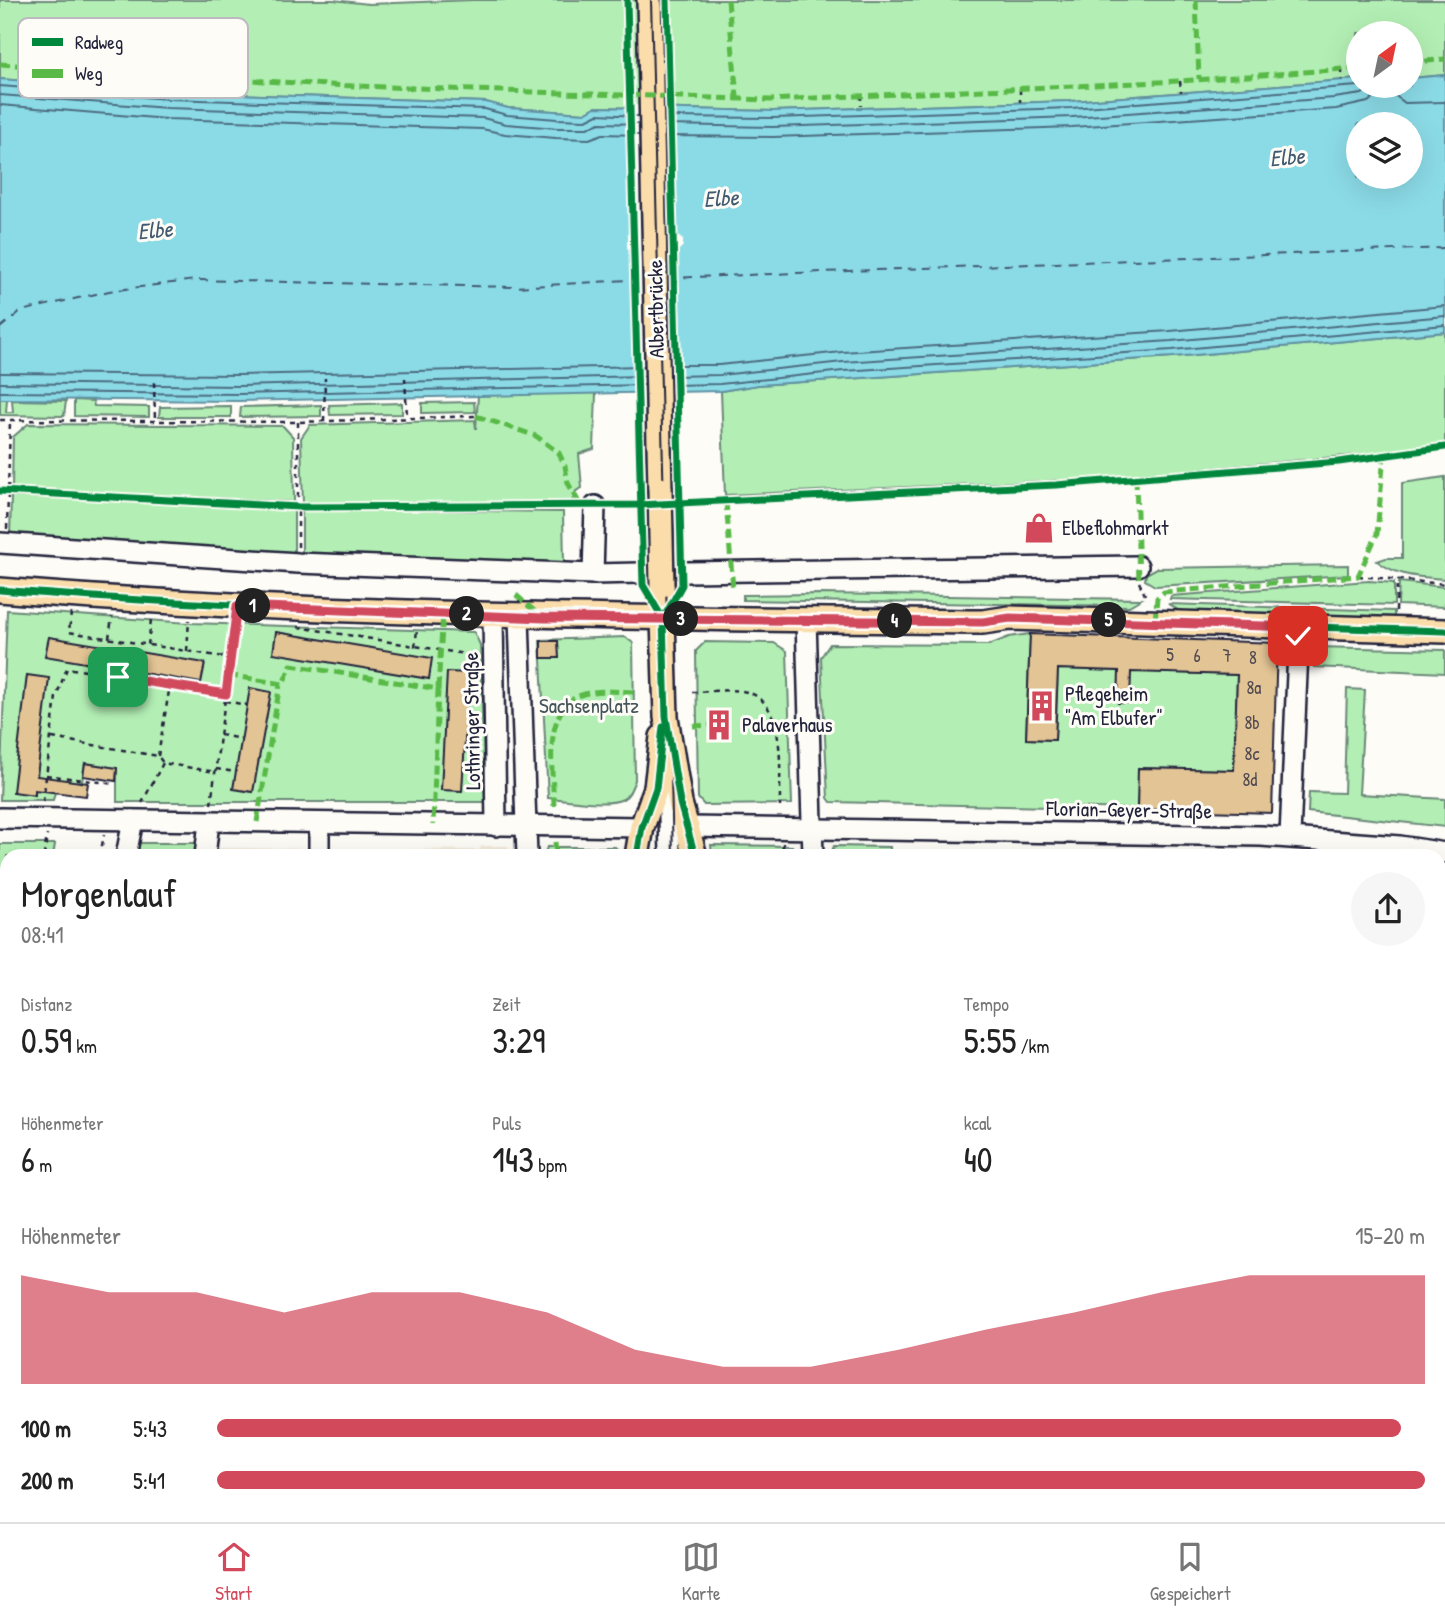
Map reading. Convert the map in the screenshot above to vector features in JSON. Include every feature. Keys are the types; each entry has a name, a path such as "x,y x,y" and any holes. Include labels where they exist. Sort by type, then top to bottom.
{"main road":[{"name":"Albertbrücke","path":"649,0 663,619"},
{"path":"0,590 237,606 519,617 983,622 1010,618 1445,631"},
{"path":"663,619 666,717 680,803 694,849"},
{"path":"638,849 642,827 656,788 666,717"}],"street":[{"path":"593,574 595,506"},
{"path":"3,544 298,563 593,574 640,573"},
{"path":"686,572 1139,574"},
{"name":"Lothringer Straße","path":"493,615 496,826"},
{"path":"519,617 527,849"},
{"path":"806,619 813,849"},
{"path":"1290,837 1299,627"},
{"path":"666,717 670,849"},
{"path":"0,818 642,827"},
{"path":"127,849 133,820"},
{"path":"206,849 209,821"},
{"path":"319,823 319,848"},
{"path":"689,827 812,830"},
{"name":"Florian-Geyer-Straße","path":"812,830 1290,837 1406,849"}],"path":[{"path":"1342,69 1342,80"},
{"path":"1180,80 1181,92"},
{"path":"1020,89 1020,102"},
{"path":"860,95 861,106"},
{"path":"405,377 407,417"},
{"path":"324,421 325,378"},
{"path":"154,383 155,421"},
{"path":"0,420 298,422 476,416"},
{"path":"3,544 10,420"},
{"path":"298,422 298,563"},
{"path":"1139,574 1145,595"},
{"path":"1358,576 1445,584"},
{"path":"1396,608 1397,579"},
{"path":"73,596 69,632 230,658"},
{"path":"109,638 115,599"},
{"path":"148,645 153,601"},
{"path":"187,651 190,603"},
{"path":"209,821 237,606"},
{"path":"298,608 298,628 494,659"},
{"path":"45,849 48,819 43,800 46,775 56,697 67,668 226,694"},
{"path":"158,757 170,685"},
{"path":"692,692 747,692 760,699 778,726 780,807"},
{"path":"225,701 247,705"},
{"path":"220,735 242,739"},
{"path":"51,738 158,757 163,762 236,772"},
{"path":"133,820 163,762"},
{"path":"46,775 115,784"},
{"path":"101,849 106,820"},
{"path":"783,843 783,849"}],"shaded area":[{"path":"481,846 508,846 508,849 480,849"},
{"path":"216,848 348,849 216,849"}],"green space":[{"path":"0,0 333,0 369,4 473,0 1445,0 1445,75 1423,77 1423,21 1346,21 1346,80 1071,101 773,111 596,107 585,113 508,108 486,102 248,95 248,18 18,18 18,80 0,79"},
{"path":"1445,332 1445,447 1089,479 725,495 721,391 758,385 1173,357"},
{"path":"596,393 594,449 579,454 582,488 576,491 571,504 303,504 301,438 310,425 475,420 476,429 478,395"},
{"path":"0,399 7,399 6,412 13,412 12,400 66,401 64,416 0,415"},
{"path":"74,400 93,401 94,406 149,407 149,417 74,416"},
{"path":"474,402 475,412 422,413 422,403"},
{"path":"402,403 402,414 330,415 329,405"},
{"path":"321,405 321,416 240,417 241,407"},
{"path":"231,406 231,417 159,417 160,407"},
{"path":"28,424 283,426 293,437 294,502 12,489 13,437"},
{"path":"1445,477 1445,579 1401,573 1377,561 1402,558 1402,483"},
{"path":"11,496 294,509 294,559 10,539"},
{"path":"302,509 563,512 564,565 302,559"},
{"path":"1348,565 1348,575 1155,586 1145,580 1146,574 1157,568"},
{"path":"1369,581 1394,583 1394,605 1170,599 1171,596"},
{"path":"1399,582 1445,587 1445,607 1398,605"},
{"path":"743,595 1141,599 1129,606 743,600"},
{"path":"1168,604 1394,611 1394,618 1180,611"},
{"path":"7,610 189,623 474,632 480,645 485,802 117,802 117,768 85,763 82,782 55,792 53,800 0,800"},
{"path":"1030,634 1026,739 1055,740 1058,669 1237,675 1234,770 1139,768 1137,809 831,802 828,798 821,657 830,644 989,645 1009,637"},
{"name":"Sachsenplatz","path":"625,637 633,643 635,780 631,791 623,799 607,802 548,798 540,640"},
{"name":"Sachsenplatz","path":"705,642 774,643 787,651 792,804 704,805 698,798 696,651"},
{"path":"1315,647 1445,650 1445,673 1314,667"},
{"path":"1347,689 1365,690 1359,794 1445,799 1445,827 1308,812 1309,792 1344,793"},
{"path":"129,843 199,843 199,849 128,849"},
{"path":"0,844 55,844 54,849 0,849"},
{"path":"711,845 792,846 792,849 711,849"},
{"path":"834,846 890,847 890,849 833,849"},
{"path":"615,847 617,849 546,849"}],"water":[{"name":"Elbe","path":"1445,75 1445,332 1173,357 758,385 721,391 239,401 0,399 0,79 18,80 18,98 248,98 248,95 486,102 508,108 585,113 595,107 773,111 1071,101 1346,80 1346,98 1423,98 1423,77"}],"pier":[{"path":"628,105 675,106 678,236 683,240 683,246 678,251 683,395 634,396 632,252 627,248 631,237"}],"building":[{"path":"276,632 432,658 429,679 273,653"},
{"path":"1030,634 1277,643 1272,813 1137,809 1138,768 1234,770 1237,675 1131,672 1130,703 1118,703 1119,671 1058,669 1055,740 1026,739"},
{"path":"49,637 205,663 201,683 45,656"},
{"path":"541,641 558,641 559,658 541,658"},
{"path":"447,672 469,673 462,791 441,790"},
{"path":"27,675 49,678 37,776 88,783 86,796 35,790 35,795 13,792"},
{"path":"250,688 271,692 253,792 233,789"},
{"path":"85,763 117,768 116,781 83,776"}],"ferry route":[{"path":"668,278 1445,248"},
{"path":"0,328 21,311 109,291 195,280 514,287 644,279"}],"tram line":[{"path":"651,0 673,849"}],"marked path":[{"path":"728,0 737,97"},
{"path":"1196,0 1199,79"},
{"path":"1423,62 1445,59"},
{"path":"0,64 18,65"},
{"path":"248,80 770,100 1180,81 1346,69"},
{"path":"476,416 536,436 559,453 568,483 581,506"},
{"path":"1155,621 1157,598 1164,592 1358,576 1377,534 1384,455"},
{"path":"1136,478 1139,582"},
{"path":"726,501 733,589"},
{"path":"516,595 538,614"},
{"path":"438,689 443,613"},
{"path":"228,675 283,684 291,665 438,689 433,825"},
{"path":"257,822 280,684"},
{"path":"554,806 553,737 564,707 576,697 593,692 637,692"},
{"path":"693,726 711,725"},
{"path":"555,842 556,849"}],"cycle path":[{"path":"627,0 643,585 663,619"},
{"path":"667,0 682,585 663,619 666,717 680,803 693,849"},
{"path":"0,491 299,507 638,505 1056,485 1339,462 1445,447"},
{"path":"0,590 368,611 983,622 1010,618 1445,631"},
{"path":"638,849 642,827 656,788 663,727"}],"place":[{"name":"Elbeflohmarkt","path":"1039,528"},
{"name":"Pflegeheim \"Am Elbufer\"","path":"1042,706"},
{"name":"Palaverhaus","path":"719,725"}],"route":[{"path":"118,677 226,694 237,606 544,618 983,622 1010,618 1155,621 1299,627 1298,636"}]}
